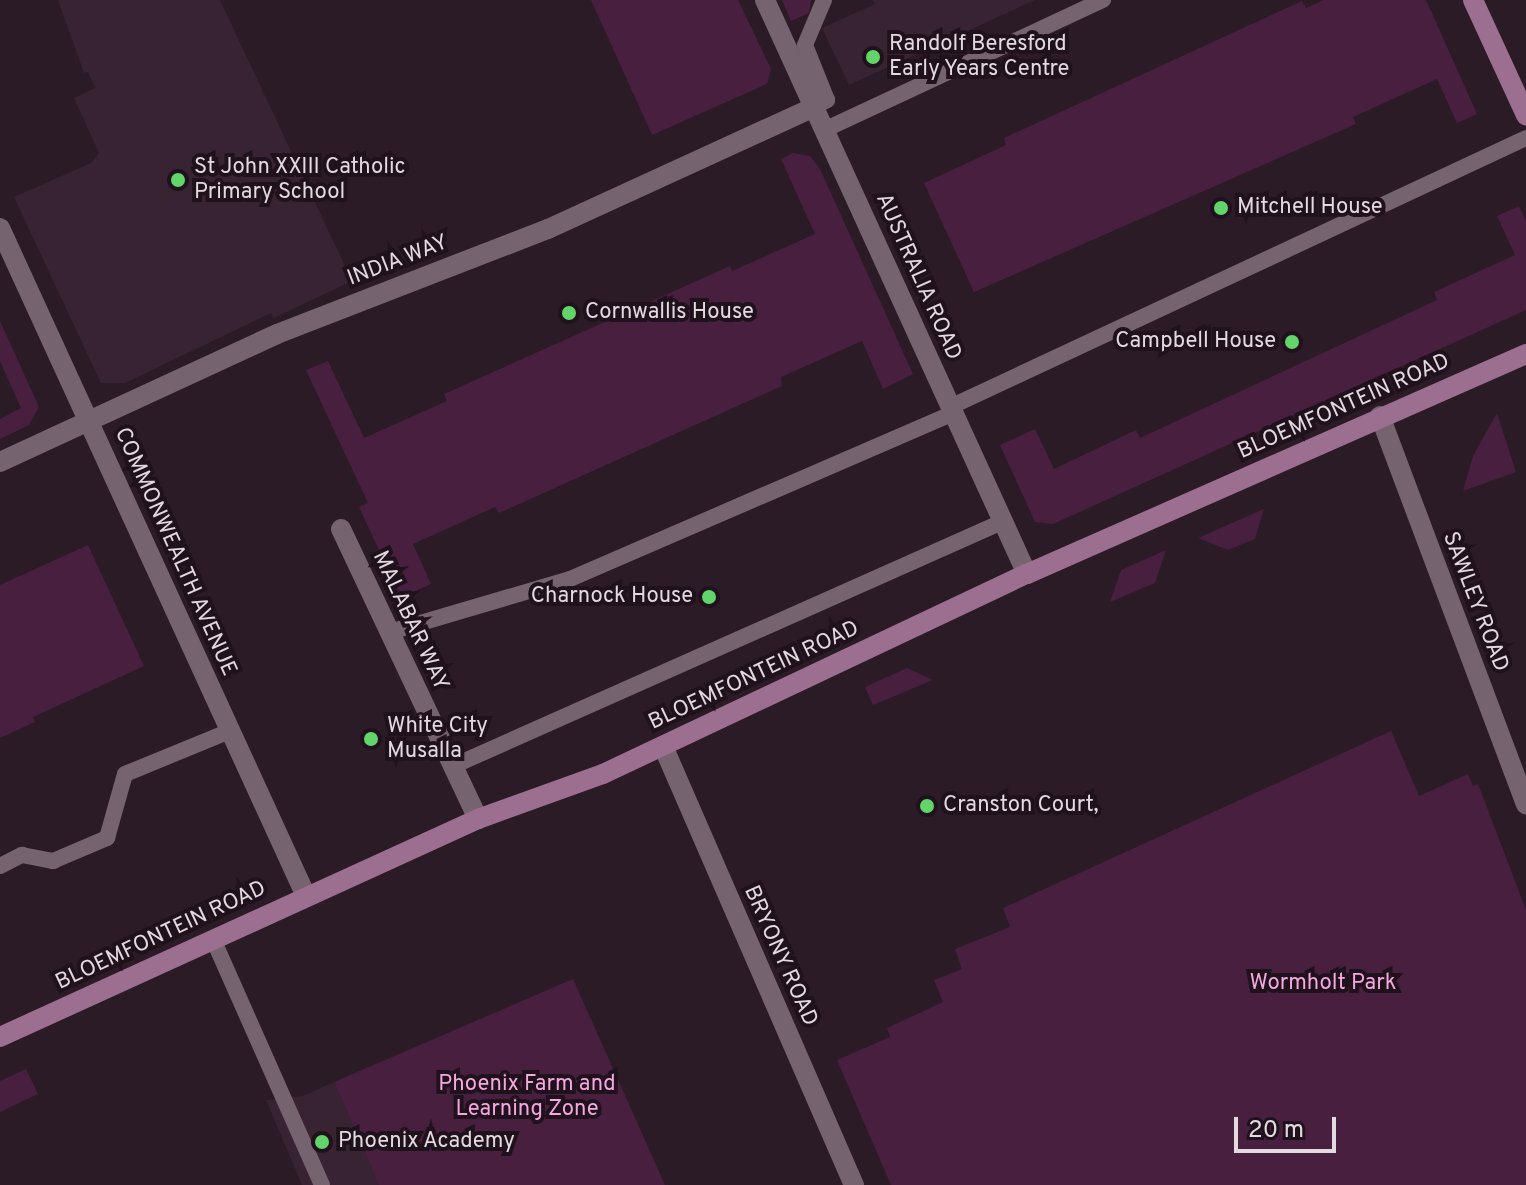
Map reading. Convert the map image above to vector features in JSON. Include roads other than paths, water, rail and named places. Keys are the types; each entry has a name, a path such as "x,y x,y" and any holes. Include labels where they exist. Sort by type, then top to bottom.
{"street":[{"name":"AUSTRALIA ROAD","path":"765,0 1027,574"},
{"path":"1473,0 1524,104"},
{"name":"INDIA WAY","path":"0,462 277,334 548,229 814,107"},
{"name":"COMMONWEALTH AVENUE","path":"0,228 306,896"},
{"name":"BLOEMFONTEIN ROAD","path":"0,1037 478,819 663,746 1027,574 1526,354"},
{"name":"SAWLEY ROAD","path":"1380,416 1526,805"},
{"name":"MALABAR WAY","path":"341,529 478,819"},
{"name":"BRYONY ROAD","path":"663,746 854,1185"}],"lane":[{"path":"814,107 827,100 805,45 824,0"},
{"path":"824,130 1103,0"},
{"path":"390,632 570,579 952,410 1526,138"},
{"path":"453,766 1002,522"},
{"path":"0,866 22,855 53,861 107,838 125,774 230,731"},
{"path":"213,939 322,1185"}],"place":[{"name":"Randolf Beresford Early Years Centre","path":"873,57"},
{"name":"St John XXIII Catholic Primary School","path":"178,180"},
{"name":"Mitchell House","path":"1221,208"},
{"name":"Cornwallis House","path":"569,313"},
{"name":"Campbell House","path":"1292,342"},
{"name":"Charnock House","path":"709,597"},
{"name":"White City Musalla","path":"371,739"},
{"name":"Cranston Court,","path":"927,806"},
{"name":"Phoenix Academy","path":"322,1142"}],"park label":[{"name":"Wormholt Park","path":"1323,984"},
{"name":"Phoenix Farm and Learning Zone","path":"527,1096"}]}
